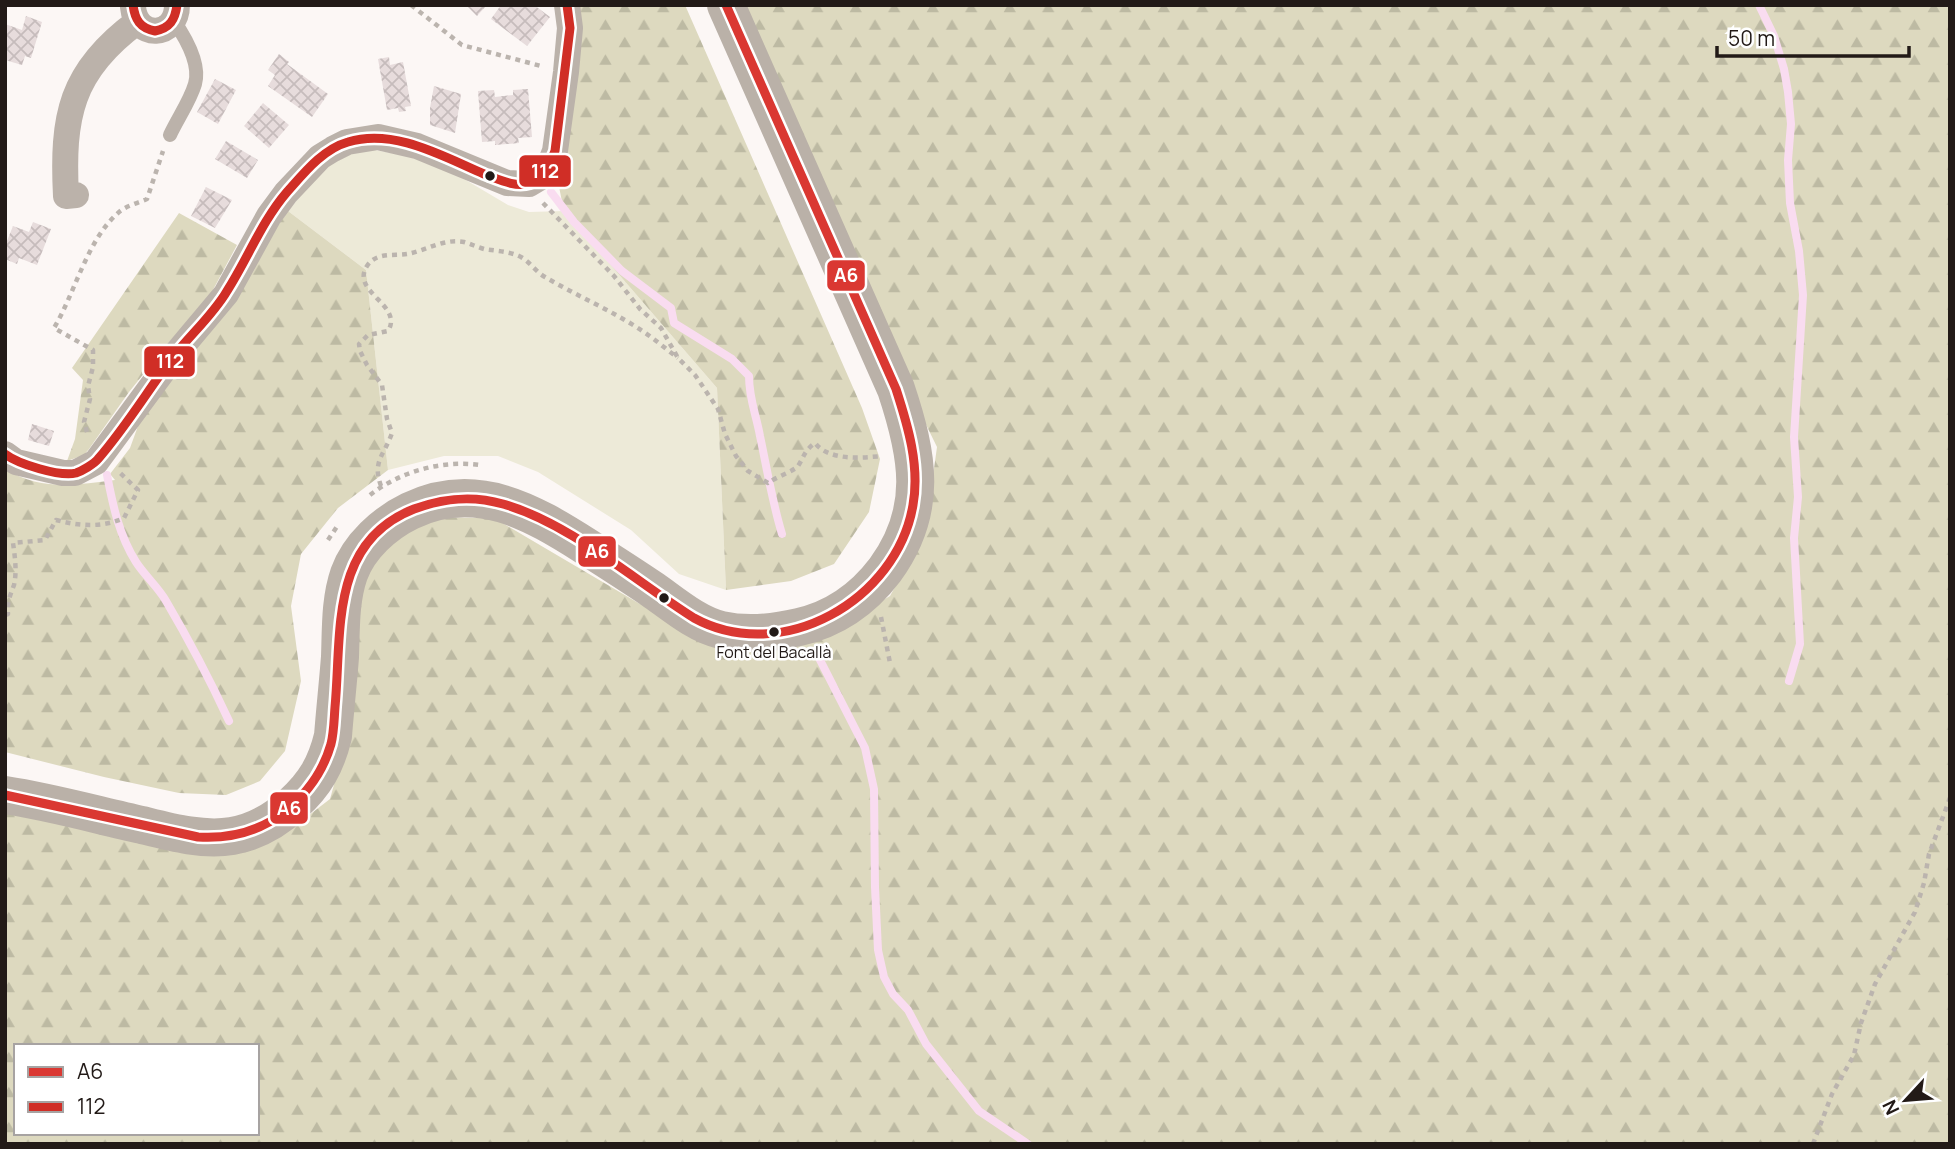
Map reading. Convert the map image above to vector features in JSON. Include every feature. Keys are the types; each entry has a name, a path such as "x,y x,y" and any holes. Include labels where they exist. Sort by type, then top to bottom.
{"main road":[{"path":"5,782 200,822 227,820 268,802 301,768 312,748 317,723 321,618 330,575 346,544 376,511 412,492 433,485 480,482 510,491 543,506 685,598 715,611 740,617 772,617 808,609 841,591 867,568 889,534 894,514 901,474 896,430 709,5"},
{"path":"5,795 171,832 216,837 248,832 269,822 307,791 323,770 329,754 333,736 343,596 350,571 363,549 396,518 435,502 453,498 483,499 513,506 547,522 685,613 719,629 774,633 807,626 854,604 871,587 896,553 913,508 917,475 909,429 896,389 726,5"}],"street":[{"path":"5,454 16,462 63,473 75,473 96,462 174,356 226,294 269,216 312,166 333,149 362,139 378,137 397,140 507,183 530,184 544,173 555,151 570,28 567,5"},
{"path":"76,195 66,196 64,154 67,120 80,81 121,34 135,13 142,27 155,31 169,26 175,13"}],"lane":[{"path":"168,140 196,82 187,40 175,13"}],"path":[{"path":"411,5 462,45 541,66"},
{"path":"90,439 84,422 90,399 88,386 93,367 93,350 54,328 98,235 119,211 147,199 168,140"},
{"path":"530,184 556,218 661,328 678,358"},
{"path":"381,486 376,473 378,460 392,433 382,385 359,351 359,344 368,335 388,331 391,323 387,308 365,283 367,266 388,254 407,254 428,245 463,242 523,258 542,275 643,331 678,358 695,375 718,409 725,435 736,456 748,471 768,483 781,473 788,473 799,465 802,455 815,443 820,450 841,456 883,456"},
{"path":"5,615 8,614 7,600 14,584 16,563 13,543 45,540 56,520 97,526 124,518 138,490 115,468"},
{"path":"871,587 881,614 890,663"},
{"path":"1813,1144 1832,1094 1854,1055 1861,1023 1875,984 1915,912 1929,854 1950,798"}],"shaded area":[{"path":"370,149 417,158 459,176 508,205 529,212 564,211 717,388 726,590 679,574 631,530 538,472 498,456 444,456 388,470 366,270 288,211 314,180 333,163 356,152"}],"green space":[{"path":"574,5 685,5 862,408 880,459 869,512 834,564 791,581 726,590 717,388 564,211 558,182 559,147"},
{"path":"739,5 1950,5 1950,1144 5,1144 5,811 291,829 330,799 347,738 363,564 418,517 494,518 640,604 830,631 890,596 925,533 937,447 909,390"},
{"path":"288,211 366,270 388,470 338,508 301,554 291,606 301,681 285,751 260,781 226,795 179,793 5,752 5,469 32,481 58,485 115,480 110,474 130,448 142,415"},
{"path":"179,213 237,245 207,301 129,392 84,455 67,461 75,439 83,380 72,368"}],"building":[{"path":"466,5 487,5 477,16"},
{"path":"501,5 534,5 550,17 527,46 491,19"},
{"path":"26,16 42,22 31,58 25,56 22,65 5,60 5,24 22,30"},
{"path":"279,54 289,62 287,64 328,94 312,117 268,86 275,75 268,70"},
{"path":"389,57 390,65 403,62 411,106 405,107 406,111 399,112 398,108 387,110 378,59"},
{"path":"215,79 236,90 218,124 197,112"},
{"path":"434,86 461,94 455,133 430,125"},
{"path":"528,89 532,137 518,138 519,143 495,145 495,141 482,142 478,91 494,90 495,97 513,95 513,90"},
{"path":"263,103 289,125 269,148 244,126"},
{"path":"226,141 258,160 247,178 215,159"},
{"path":"206,187 232,200 215,228 191,216"},
{"path":"33,222 51,229 37,265 19,258 17,264 5,259 5,246 13,226 29,232"},
{"path":"32,424 54,431 49,446 28,440"}],"waterway":[{"path":"1759,5 1774,36 1788,92 1791,124 1788,160 1790,203 1799,251 1803,295 1794,437 1798,497 1794,538 1800,644 1789,681"},
{"path":"551,192 574,222 622,271 671,308 674,323 732,359 749,376 751,399 782,534"},
{"path":"107,475 117,520 130,552 166,601 229,721"},
{"path":"819,658 865,748 874,789 878,950 884,977 893,994 908,1010 926,1044 979,1111 1028,1144"}],"transit line":[{"name":"112","path":"133,5 139,22 155,31 171,22 177,5"},
{"name":"112","path":"5,454 29,465 69,474 76,473 96,461 173,357 221,300 278,203 314,162 339,145 365,139 400,141 435,152 507,182 524,184 539,178 555,151 570,28 567,5"},
{"name":"A6","path":"5,795 198,837 243,833 273,820 291,806 313,782 331,744 341,621 345,593 353,567 367,543 386,524 414,509 436,502 480,499 528,513 601,554 694,618 728,631 763,634 798,628 830,615 860,595 884,569 903,539 913,505 914,461 905,417 896,389 726,5"}],"place":[{"name":"Font del Bacallà","path":"774,632"}]}
